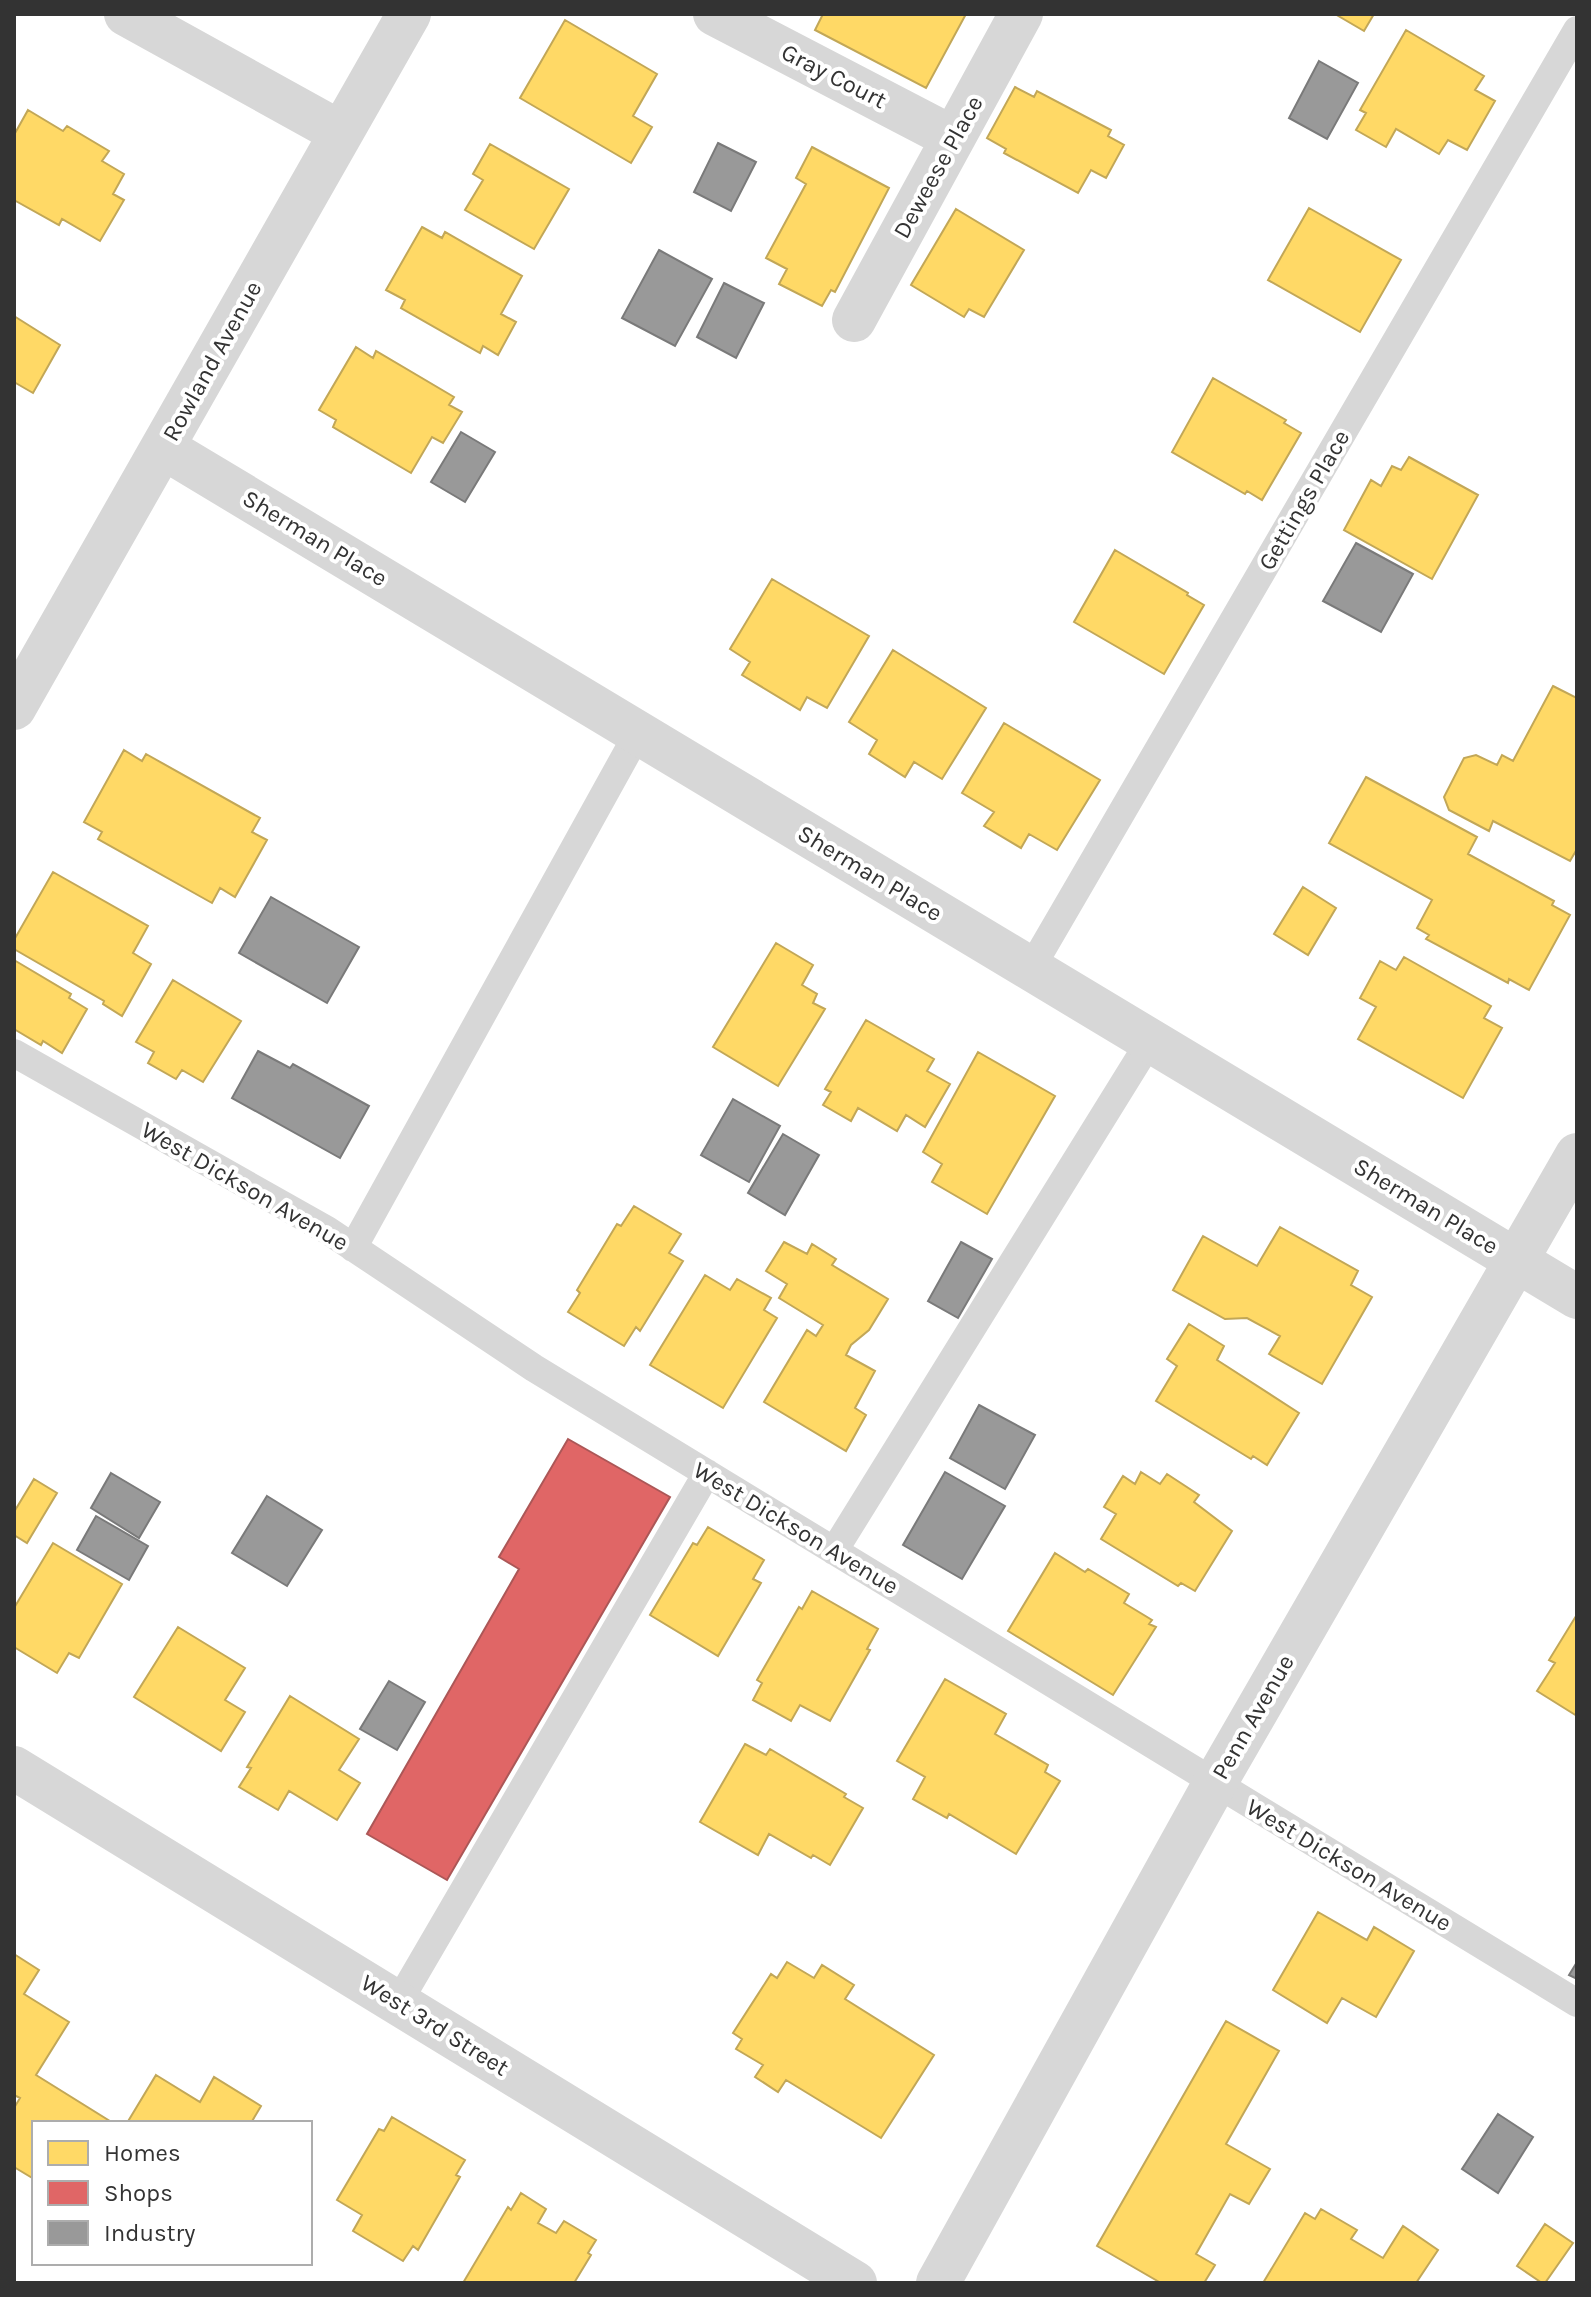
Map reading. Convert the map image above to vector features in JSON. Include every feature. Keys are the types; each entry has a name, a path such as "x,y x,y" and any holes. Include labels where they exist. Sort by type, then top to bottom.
{"street":[{"path":"126,14 341,133"},
{"name":"Rowland Avenue","path":"14,708 409,14"},
{"name":"Gray Court","path":"715,14 953,138"},
{"name":"Deweese Place","path":"854,320 1021,14"},
{"name":"Sherman Place","path":"164,448 1577,1297"},
{"name":"Penn Avenue","path":"938,2283 1215,1783 1577,1155"},
{"name":"West 3rd Street","path":"14,1768 855,2283"}],"lane":[{"name":"Gettings Place","path":"1030,970 1577,30"},
{"path":"353,1248 638,733"},
{"path":"834,1551 1150,1041"},
{"name":"West Dickson Avenue","path":"14,1053 327,1230 534,1368 1577,2003"},
{"path":"398,2003 707,1473"}],"building: Homes":[{"path":"823,14 966,14 926,88 815,30"},
{"path":"1335,14 1374,14 1364,31"},
{"path":"565,20 657,74 633,116 652,127 631,163 520,98"},
{"path":"1406,30 1484,76 1475,90 1495,101 1467,150 1448,140 1439,154 1396,129 1386,147 1356,130 1366,113 1360,110"},
{"path":"1015,87 1034,97 1037,91 1111,130 1108,136 1124,145 1106,178 1091,170 1078,193 1004,153 1006,149 987,138"},
{"path":"28,110 63,131 67,126 109,151 102,161 124,174 113,194 124,200 100,241 62,219 59,225 14,200 14,135"},
{"path":"490,144 569,189 534,249 465,210 483,180 473,174"},
{"path":"812,147 889,188 835,292 831,290 822,306 779,284 787,269 766,258 806,184 796,178"},
{"path":"1309,208 1401,260 1360,332 1268,280"},
{"path":"956,209 1024,250 984,317 969,309 964,317 911,285"},
{"path":"422,227 442,238 445,232 522,276 501,314 516,322 498,355 483,346 480,353 401,308 405,300 386,290"},
{"path":"14,316 60,345 33,393 14,382"},
{"path":"356,347 373,358 376,351 454,397 449,405 462,412 443,443 432,437 411,473 333,427 336,420 319,410"},
{"path":"1213,378 1286,420 1284,423 1301,433 1262,500 1247,491 1245,494 1172,452"},
{"path":"1409,457 1478,495 1432,579 1344,530 1371,480 1381,486 1392,466 1401,470"},
{"path":"1115,550 1204,605 1164,674 1074,622"},
{"path":"772,579 869,636 827,708 807,697 800,710 742,675 750,662 730,649"},
{"path":"893,650 986,708 942,779 914,762 905,777 869,754 877,740 849,722"},
{"path":"1553,686 1577,698 1577,849 1570,861 1493,821 1489,831 1449,810 1444,797 1464,758 1476,755 1497,765 1502,755 1513,761"},
{"path":"1004,723 1100,780 1057,850 1029,834 1021,848 984,826 994,812 962,793"},
{"path":"124,750 142,761 146,754 260,818 252,832 267,840 235,897 220,888 212,903 98,839 102,832 84,822"},
{"path":"1366,777 1477,837 1468,854 1554,901 1552,905 1570,915 1529,990 1509,979 1508,983 1426,939 1429,935 1417,928 1432,900 1329,843"},
{"path":"53,872 148,926 133,953 151,964 122,1016 103,1004 104,1001 14,949 14,940"},
{"path":"1303,887 1336,908 1308,955 1274,934"},
{"path":"776,943 813,965 802,985 817,994 813,1003 825,1009 778,1086 713,1047"},
{"path":"1404,957 1491,1006 1484,1018 1502,1028 1463,1098 1358,1039 1376,1007 1360,998 1380,961 1396,970"},
{"path":"14,960 71,994 69,998 87,1009 62,1053 14,1029"},
{"path":"173,980 241,1021 203,1082 182,1070 176,1079 148,1063 154,1052 136,1042"},
{"path":"866,1020 934,1059 927,1071 950,1084 925,1127 906,1115 897,1131 858,1108 851,1121 823,1105 831,1092 825,1089"},
{"path":"978,1052 1055,1096 987,1214 932,1182 942,1164 923,1152"},
{"path":"634,1206 681,1234 669,1253 683,1261 640,1331 636,1327 624,1346 568,1312 580,1293 577,1290 617,1224 621,1226"},
{"path":"1280,1227 1358,1271 1351,1285 1372,1297 1322,1384 1269,1354 1280,1336 1247,1318 1225,1319 1173,1290 1203,1236 1257,1266"},
{"path":"784,1242 807,1254 812,1244 836,1259 832,1265 888,1299 869,1330 851,1345 846,1355 875,1371 855,1408 866,1415 846,1451 764,1402 807,1330 816,1336 823,1325 779,1298 787,1284 766,1271"},
{"path":"705,1275 730,1290 737,1279 771,1298 764,1310 777,1318 723,1408 650,1365"},
{"path":"1189,1324 1224,1346 1217,1360 1299,1413 1267,1465 1253,1456 1251,1459 1156,1401 1177,1366 1167,1359"},
{"path":"1141,1472 1160,1484 1167,1474 1199,1495 1194,1502 1232,1531 1195,1591 1181,1583 1178,1586 1101,1539 1116,1514 1104,1507 1123,1476 1135,1484"},
{"path":"34,1479 57,1493 27,1543 14,1535 14,1512"},
{"path":"708,1527 764,1560 753,1579 761,1583 718,1656 650,1615 693,1543 697,1545"},
{"path":"53,1543 122,1584 79,1658 69,1653 57,1673 14,1647 14,1608"},
{"path":"1055,1553 1129,1594 1124,1603 1152,1620 1149,1624 1156,1627 1113,1695 1008,1631"},
{"path":"812,1591 878,1629 867,1649 870,1650 830,1721 800,1705 791,1721 753,1700 762,1683 757,1680 799,1607 802,1609"},
{"path":"1576,1616 1577,1716 1537,1691 1555,1663 1549,1660"},
{"path":"178,1627 245,1668 225,1700 245,1712 221,1751 134,1697"},
{"path":"945,1679 1006,1714 995,1734 1048,1765 1045,1772 1060,1781 1016,1854 949,1814 947,1818 913,1799 925,1777 897,1761"},
{"path":"290,1696 359,1739 339,1770 360,1783 337,1820 289,1791 278,1810 239,1787 251,1768 247,1767"},
{"path":"745,1744 766,1755 770,1749 846,1794 844,1797 863,1808 830,1865 769,1834 758,1855 700,1822"},
{"path":"1318,1912 1367,1940 1374,1927 1414,1951 1376,2017 1342,1998 1327,2023 1273,1990"},
{"path":"14,1954 39,1970 24,1994 69,2022 36,2075 110,2121 32,2121 32,2178 14,2167 14,2108 20,2098 14,2095"},
{"path":"787,1962 814,1978 822,1965 854,1985 845,1999 934,2055 881,2138 786,2080 778,2092 755,2077 763,2065 736,2049 742,2039 733,2033 771,1974 777,1978"},
{"path":"1226,2021 1279,2051 1226,2144 1270,2169 1249,2204 1230,2194 1196,2254 1215,2265 1204,2283 1161,2283 1097,2246"},
{"path":"156,2075 200,2102 214,2077 261,2106 252,2121 128,2121"},
{"path":"392,2117 465,2160 456,2175 460,2177 418,2250 413,2246 403,2261 353,2231 362,2215 337,2200 379,2129 384,2131"},
{"path":"521,2193 546,2209 538,2223 556,2233 564,2221 596,2240 574,2283 463,2283 508,2207 511,2210"},
{"path":"1321,2209 1357,2230 1351,2239 1383,2258 1403,2226 1438,2250 1416,2283 1263,2283 1305,2213 1315,2219"},
{"path":"1545,2224 1573,2243 1542,2283 1517,2266"}],"building: Shops":[{"path":"568,1439 670,1497 447,1880 367,1834 519,1569 499,1557"}],"building: Industry":[{"path":"1319,61 1358,83 1327,139 1289,118"},
{"path":"718,143 756,162 731,211 694,192"},
{"path":"659,250 712,279 675,346 622,318"},
{"path":"724,283 764,303 736,358 697,337"},
{"path":"461,432 495,452 465,502 431,482"},
{"path":"1356,543 1413,574 1381,632 1323,601"},
{"path":"271,897 359,947 327,1003 239,953"},
{"path":"258,1051 290,1068 293,1064 369,1106 340,1158 232,1098"},
{"path":"733,1099 780,1126 749,1182 701,1155"},
{"path":"783,1134 819,1155 785,1215 748,1193"},
{"path":"961,1242 992,1259 958,1318 928,1301"},
{"path":"979,1405 1035,1435 1005,1489 950,1458"},
{"path":"945,1472 1005,1506 962,1579 903,1545"},
{"path":"111,1473 160,1502 139,1538 91,1508"},
{"path":"267,1496 322,1530 287,1586 232,1553"},
{"path":"96,1516 148,1546 129,1580 77,1550"},
{"path":"389,1681 425,1702 397,1750 360,1729"},
{"path":"1577,1962 1577,1979 1569,1975"},
{"path":"1498,2114 1533,2137 1498,2193 1462,2169"}]}
